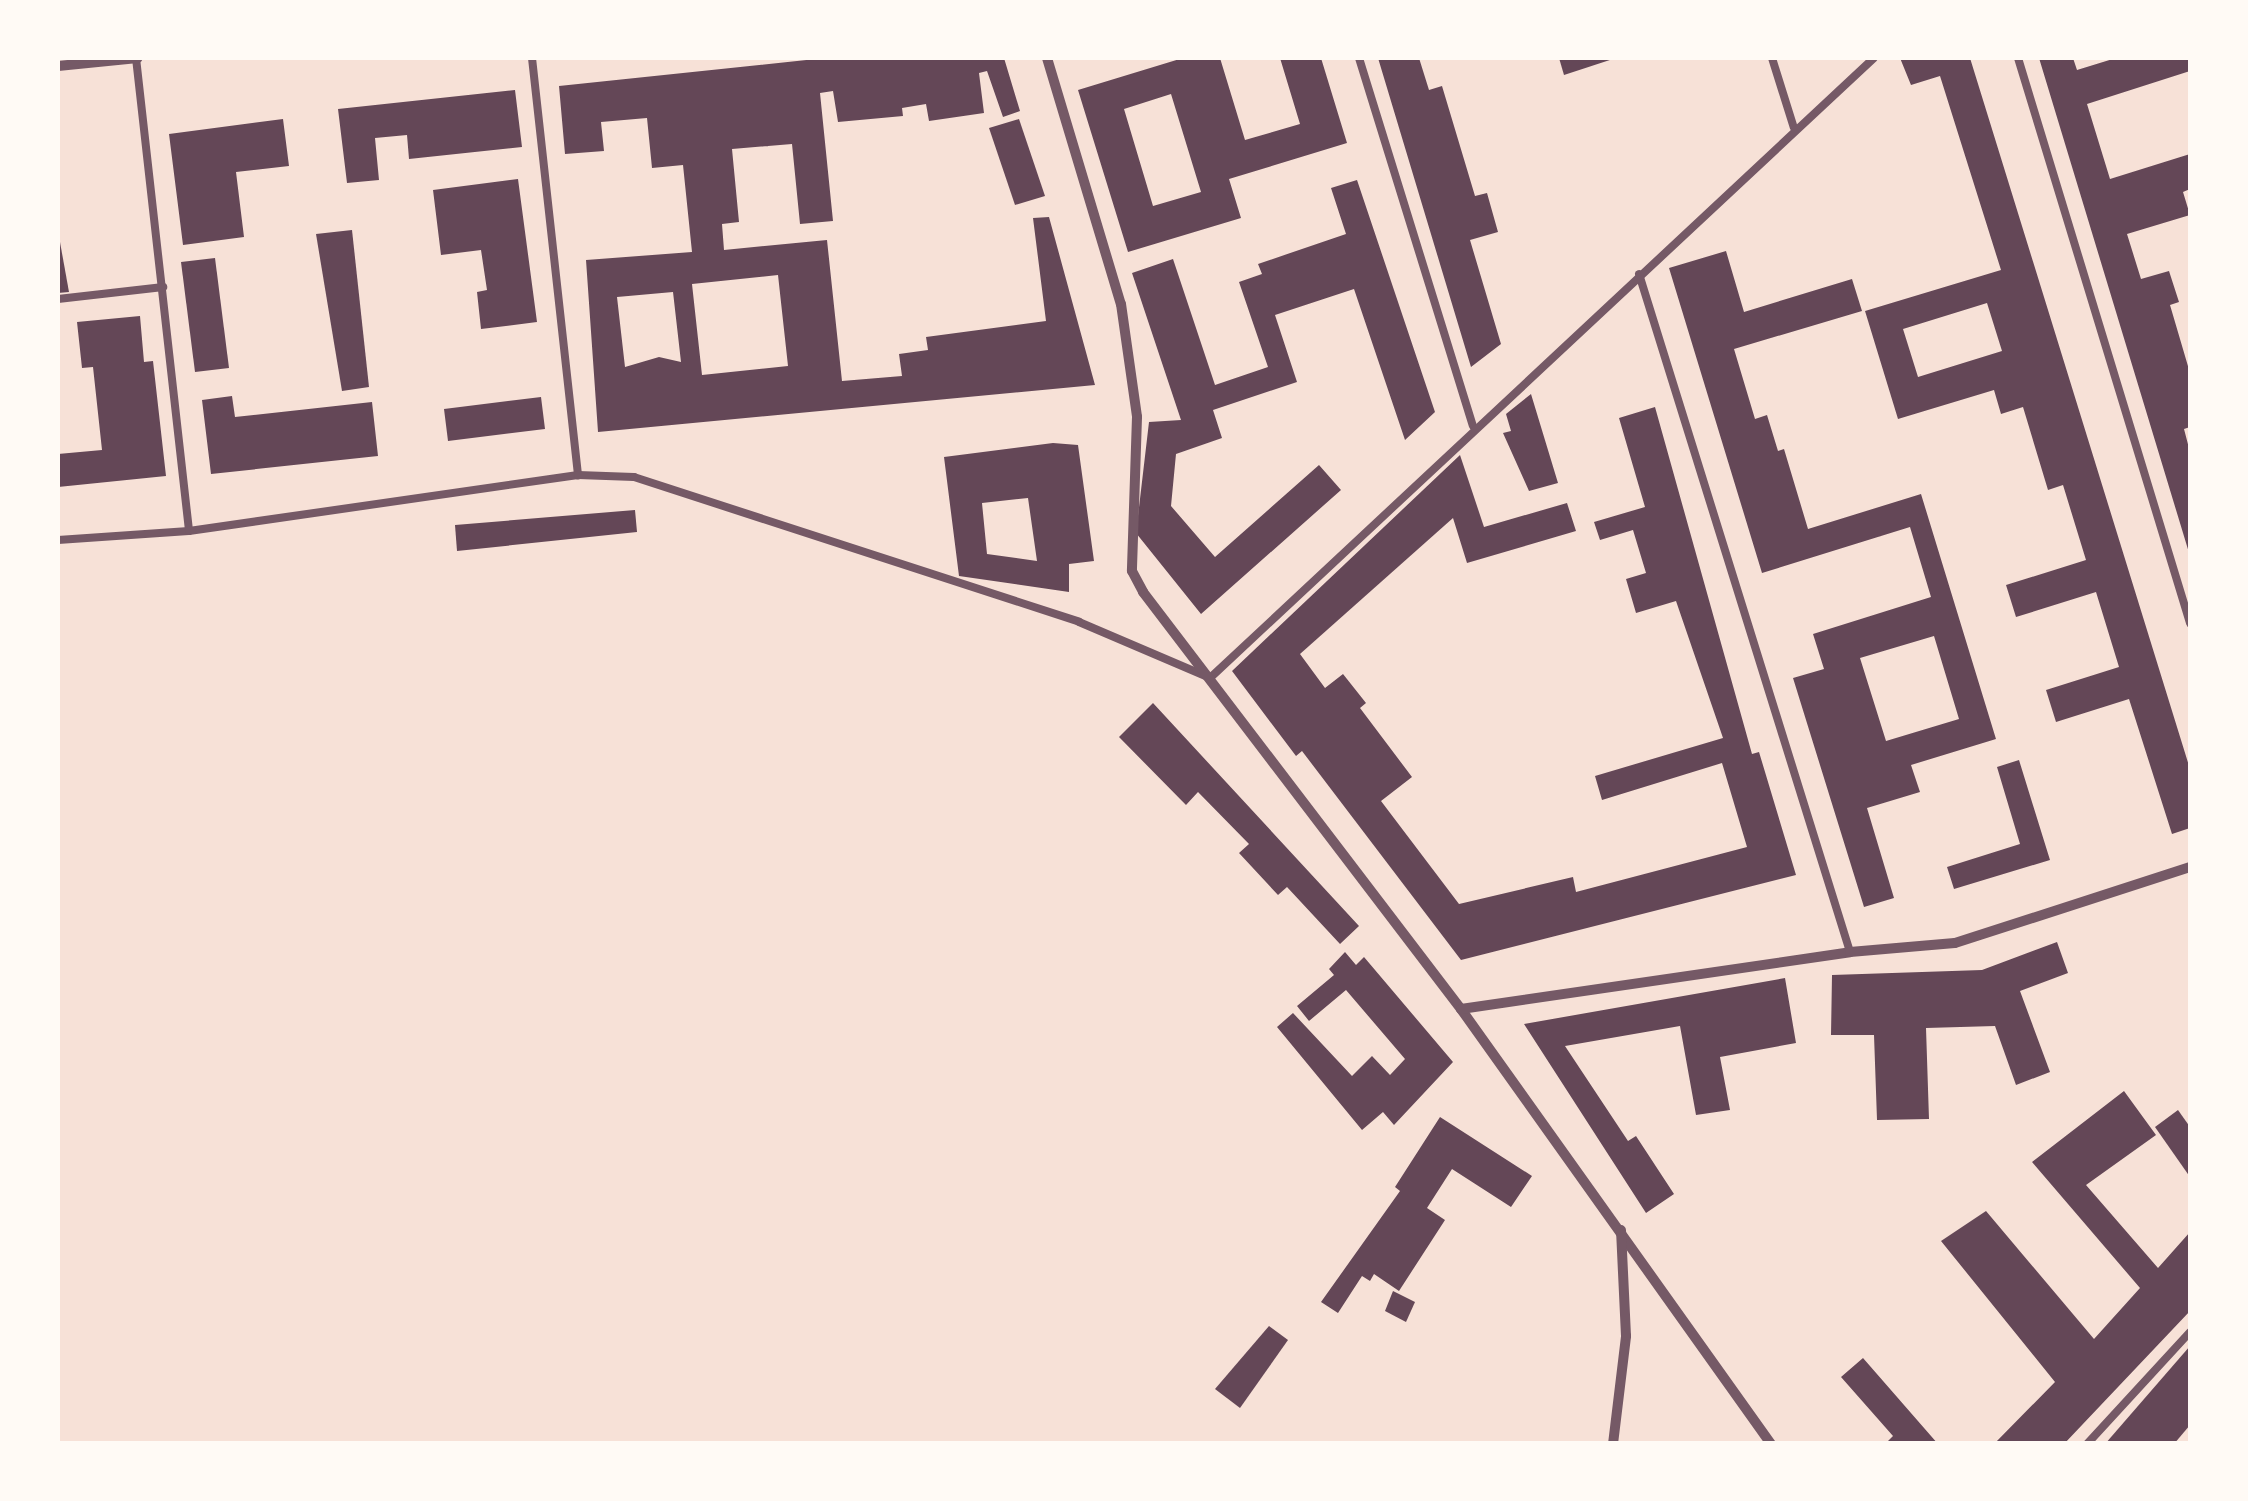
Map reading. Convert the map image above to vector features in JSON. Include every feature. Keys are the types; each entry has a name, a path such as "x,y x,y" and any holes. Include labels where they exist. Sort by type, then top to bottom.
{"street":[{"path":"58,66 137,58"},
{"path":"1047,58 1121,304 1137,417 1132,571 1461,1009 1771,1444"},
{"path":"1461,1009 1850,952 1955,943 2190,867"},
{"path":"1613,1444 1626,1336 1621,1229"}],"lane":[{"path":"137,58 188,531"},
{"path":"532,58 578,474"},
{"path":"1359,58 1473,426"},
{"path":"1772,58 1794,128"},
{"path":"58,540 188,531 578,474 634,477 1079,622 1210,678 1473,426 1874,58"},
{"path":"2018,58 2190,623"},
{"path":"1639,274 1850,952"},
{"path":"58,299 163,287"},
{"path":"2087,1444 2190,1332"}],"building":[{"path":"825,58 1004,58 1020,111 1003,117 987,71 979,73 984,113 929,121 926,104 902,108 903,116 838,122 833,91 820,93 833,221 800,224 792,144 732,149 739,222 722,224 724,250 827,240 842,381 902,376 899,354 928,350 926,337 1046,321 1033,218 1049,217 1095,385 598,432 586,260 692,252 683,165 652,168 647,118 601,122 604,151 565,154 559,86","holes":["778,275 788,366 702,375 692,284","673,292 681,362 659,357 625,367 617,297"]},
{"path":"1183,58 1220,58 1245,140 1300,124 1280,58 1321,58 1347,143 1229,179 1241,218 1128,252 1078,90","holes":["1171,94 1201,192 1153,206 1124,109"]},
{"path":"1378,58 1419,58 1429,90 1442,86 1475,196 1487,193 1498,232 1470,240 1501,344 1471,367"},
{"path":"1559,58 1616,58 1564,75"},
{"path":"1900,58 1970,58 2190,769 2190,828 2172,834 2129,699 2056,722 2046,690 2119,667 2096,592 2016,617 2006,585 2086,560 2063,485 2048,490 2023,407 2001,414 1994,390 1898,419 1865,311 2001,270 1940,76 1911,85","holes":["1987,303 2002,351 1918,377 1903,329"]},
{"path":"2039,58 2073,58 2077,70 2116,58 2190,58 2190,71 2087,104 2110,179 2190,154 2190,189 2183,192 2190,215 2127,234 2141,279 2169,271 2179,302 2170,305 2190,373 2190,427 2184,429 2190,452 2190,556"},
{"path":"515,90 522,147 409,159 407,135 375,138 379,180 347,183 338,109"},
{"path":"283,119 289,166 236,172 244,237 183,245 169,134"},
{"path":"1019,119 1045,196 1015,205 989,128"},
{"path":"518,179 537,322 481,329 477,292 487,290 481,250 441,255 433,190"},
{"path":"1357,180 1435,412 1405,440 1354,289 1275,315 1297,382 1213,410 1222,438 1176,454 1171,506 1215,557 1319,465 1341,490 1201,614 1136,533 1149,422 1181,420 1132,273 1173,259 1215,385 1268,367 1239,282 1262,274 1258,264 1346,234 1331,188"},
{"path":"352,230 369,387 342,391 316,234"},
{"path":"58,231 69,292 58,293"},
{"path":"1726,251 1744,312 1852,279 1862,311 1734,349 1755,419 1767,415 1778,451 1784,449 1808,529 1921,494 1996,739 1911,765 1920,792 1867,808 1894,898 1864,907 1793,678 1824,669 1813,634 1931,597 1910,527 1762,573 1669,268","holes":["1934,636 1959,719 1886,741 1860,658"]},
{"path":"215,258 229,368 195,372 181,262"},
{"path":"140,316 144,362 153,361 166,476 58,487 58,454 102,450 93,367 82,368 77,322"},
{"path":"1531,394 1558,483 1529,491 1503,433 1511,431 1506,414"},
{"path":"232,396 235,417 372,402 378,456 211,474 202,400"},
{"path":"541,397 545,429 448,441 444,409"},
{"path":"1655,407 1752,754 1759,752 1796,875 1461,960 1302,751 1296,756 1232,671 1460,455 1484,527 1567,503 1576,531 1467,563 1453,518 1300,654 1325,688 1343,674 1366,703 1360,708 1412,777 1381,801 1459,904 1573,877 1576,892 1747,847 1722,763 1602,800 1595,776 1723,738 1676,601 1636,613 1626,579 1646,573 1633,530 1600,540 1594,522 1645,507 1619,418"},
{"path":"1053,443 1078,445 1094,561 1069,564 1069,592 959,576 944,457","holes":["1028,498 1037,561 987,554 982,503"]},
{"path":"635,510 637,532 457,551 455,525"},
{"path":"1153,703 1359,926 1340,944 1287,887 1278,895 1239,853 1249,844 1198,792 1186,805 1119,737"},
{"path":"2019,760 2050,860 1954,889 1947,867 2020,844 1997,767"},
{"path":"2057,942 2068,973 2020,991 2050,1072 2016,1085 1995,1026 1926,1028 1929,1119 1877,1120 1874,1035 1831,1035 1832,975 1982,970"},
{"path":"1345,952 1356,965 1364,957 1453,1062 1394,1125 1383,1112 1362,1130 1277,1027 1293,1013 1352,1076 1372,1056 1390,1075 1405,1059 1346,990 1309,1021 1297,1006 1334,975 1329,969"},
{"path":"1785,978 1796,1043 1720,1057 1730,1110 1696,1115 1680,1026 1565,1046 1628,1141 1636,1136 1674,1194 1646,1213 1524,1024"},
{"path":"2124,1091 2156,1135 2086,1185 2158,1268 2190,1232 2190,1311 2064,1444 1994,1444 2055,1382 1941,1241 1986,1211 2094,1339 2140,1288 2032,1162"},
{"path":"2178,1110 2190,1127 2190,1177 2155,1127"},
{"path":"1440,1117 1532,1176 1511,1207 1452,1169 1427,1208 1445,1220 1399,1291 1374,1274 1370,1281 1362,1276 1338,1313 1321,1302 1400,1191 1395,1187"},
{"path":"1393,1291 1415,1302 1406,1322 1385,1311"},
{"path":"1269,1326 1288,1340 1240,1408 1215,1389"},
{"path":"2190,1346 2190,1425 2174,1444 2105,1444"},
{"path":"1863,1358 1938,1444 1885,1444 1893,1436 1841,1377"}]}
